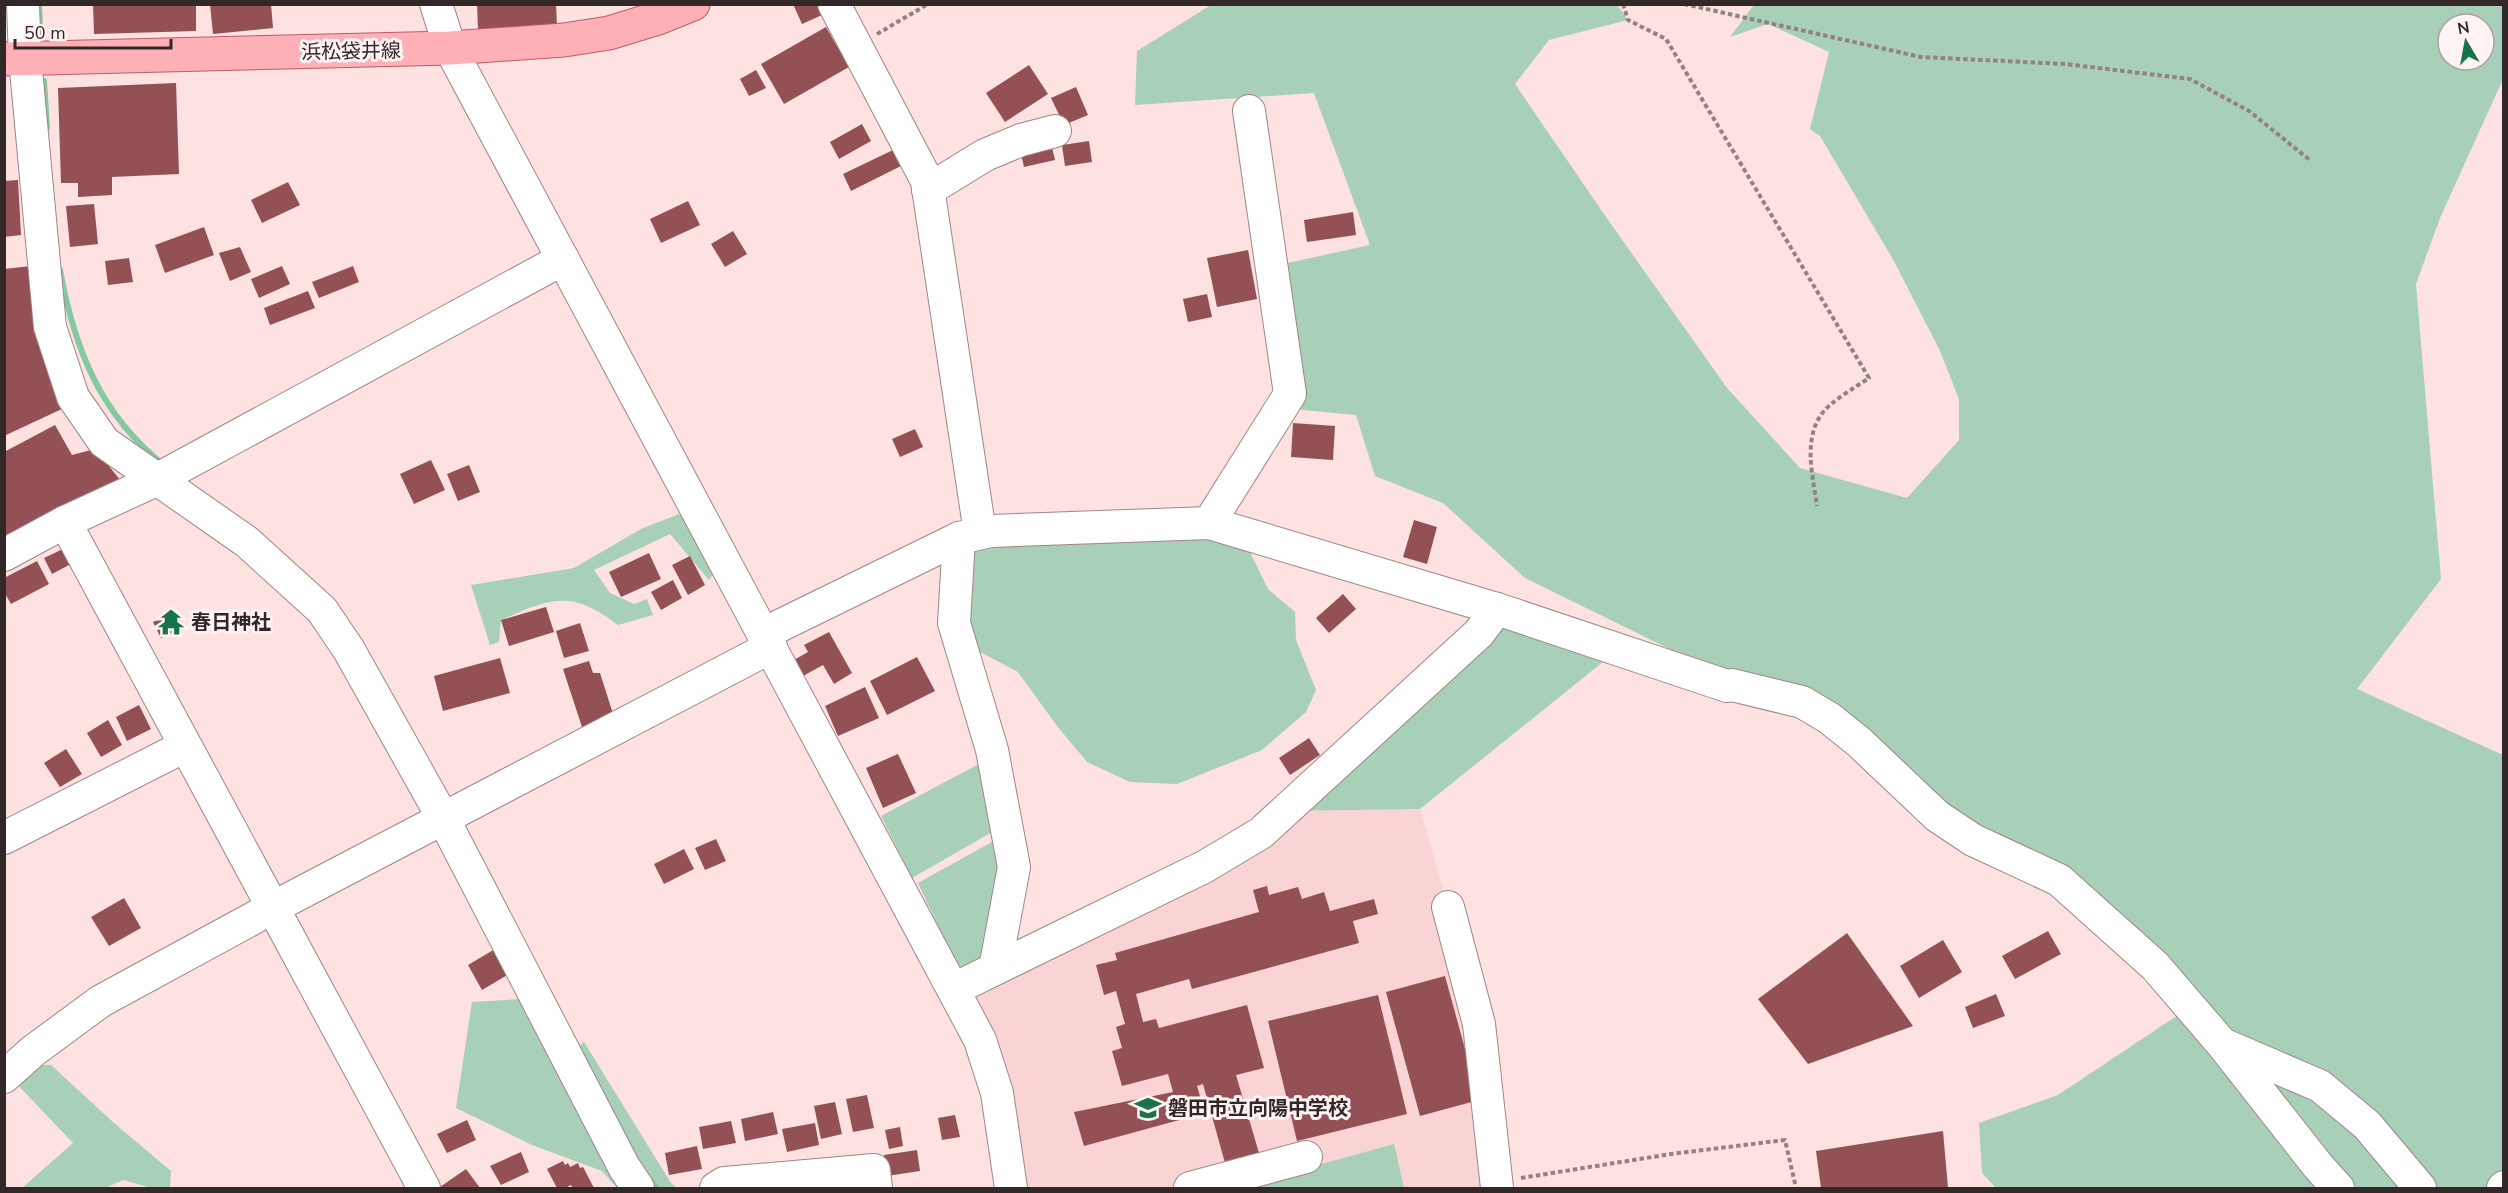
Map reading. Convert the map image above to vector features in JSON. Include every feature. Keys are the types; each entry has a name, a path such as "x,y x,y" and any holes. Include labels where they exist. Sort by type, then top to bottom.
{"main road":[{"name":"浜松袋井線","path":"15,59 450,48 564,40 609,33 658,18 693,4"}],"street":[{"path":"23,4 15,59 50,327 73,397 104,442 247,542 322,610 349,650 444,818 618,1157 638,1188"},
{"path":"436,4 450,48 980,1040 997,1093 1011,1188"},
{"path":"834,4 923,175 928,190 970,536 954,623 992,750 1014,867 995,969"},
{"path":"1209,523 1290,394 1249,111"},
{"path":"928,190 985,155 1021,140 1055,131"},
{"path":"4,555 65,522 156,480 563,259"},
{"path":"65,522 424,1188"},
{"path":"4,1077 41,1045 101,1001 444,818 767,640 970,536 991,531 1209,523 1497,609 1727,686 1732,685 1802,702 1829,718 1859,742 1937,816 1973,840 2060,880 2155,966 2223,1045 2338,1188"},
{"path":"954,989 1204,867 1261,833 1479,633 1497,609"},
{"path":"4,838 185,746"},
{"path":"1448,907 1479,1024 1496,1185"},
{"path":"2223,1045 2320,1086 2367,1125 2420,1188"},
{"path":"1190,1188 1306,1157"},
{"path":"716,1188 724,1183 874,1170 876,1188"}],"path":[{"path":"856,47 928,4"},
{"path":"1623,4 1628,20 1666,39 1869,378 1821,414 1812,436 1810,460 1817,506"},
{"path":"1684,4 1922,57 2065,64 2190,79 2249,111 2312,161"},
{"path":"1496,1185 1671,1154 1785,1140 1796,1188"}],"shaded area":[{"path":"1420,809 1448,907 1498,1188 1010,1188 954,989 1285,811"}],"green space":[{"path":"1211,5 1617,5 1628,20 1549,40 1515,84 1727,388 1800,468 1907,498 1959,440 1959,399 1940,351 1894,261 1820,136 1810,129 1829,52 1768,24 1730,37 1754,5 2503,5 2503,79 2440,218 2416,284 2441,579 2357,689 2503,755 2503,1188 1996,1188 1982,1173 1979,1123 2058,1095 2190,1007 2052,877 1959,831 1859,742 1525,578 1443,503 1375,476 1356,415 1293,409 1297,351 1288,263 1370,245 1314,93 1135,105 1137,51"},
{"path":"679,514 690,525 716,569 709,580 670,534 594,570 610,593 634,604 647,599 653,615 618,625 587,606 574,602 548,602 501,620 499,642 490,645 471,585 574,568 641,529"},
{"path":"1240,532 1268,589 1295,612 1296,640 1316,690 1306,712 1262,750 1177,784 1130,782 1087,762 1057,726 1018,672 982,653 960,650 959,538"},
{"path":"1497,609 1619,649 1420,809 1285,811"},
{"path":"994,756 1006,824 912,878 881,816"},
{"path":"1008,833 995,969 965,984 918,883"},
{"path":"536,998 567,1057 584,1042 671,1183 677,1188 617,1188 602,1171 532,1145 456,1108 472,1002"},
{"path":"32,1065 51,1065 171,1171 170,1188 151,1188 123,1180 105,1188 22,1188 73,1143 15,1082"},
{"path":"1394,1144 1404,1188 1235,1188"}],"building":[{"path":"93,4 196,4 196,31 94,34"},
{"path":"210,4 271,4 273,28 213,34"},
{"path":"477,4 556,4 557,26 478,30"},
{"path":"793,4 817,4 822,15 802,24"},
{"path":"826,27 849,67 784,104 761,64"},
{"path":"1029,65 1048,94 1005,122 986,93"},
{"path":"756,70 766,88 749,96 740,79"},
{"path":"176,83 179,174 112,177 112,195 78,197 78,183 61,183 58,88"},
{"path":"1076,87 1088,115 1064,125 1051,98"},
{"path":"862,124 871,141 839,159 830,142"},
{"path":"1089,141 1092,162 1065,166 1062,145"},
{"path":"1052,147 1055,160 1024,167 1021,154"},
{"path":"893,150 901,166 851,191 843,174"},
{"path":"18,180 21,235 4,237 4,181"},
{"path":"288,182 300,205 262,223 251,200"},
{"path":"688,201 700,225 661,243 650,219"},
{"path":"94,204 98,244 70,247 66,206"},
{"path":"1353,212 1356,235 1307,242 1304,220"},
{"path":"204,227 214,255 165,273 155,245"},
{"path":"733,231 747,254 725,267 711,244"},
{"path":"240,247 251,272 230,281 219,253"},
{"path":"1248,250 1257,299 1217,307 1207,258"},
{"path":"129,258 133,282 108,285 105,261"},
{"path":"31,266 64,408 4,436 4,269"},
{"path":"282,266 290,284 259,298 251,279"},
{"path":"353,266 359,282 319,298 312,282"},
{"path":"308,291 315,308 270,325 264,308"},
{"path":"1207,294 1212,317 1188,322 1183,299"},
{"path":"1293,423 1335,426 1333,460 1291,457"},
{"path":"55,425 72,455 95,449 121,481 4,542 4,452"},
{"path":"915,429 923,447 900,457 892,439"},
{"path":"431,460 445,490 414,504 400,474"},
{"path":"469,465 480,492 458,501 447,474"},
{"path":"1414,520 1437,527 1427,564 1403,557"},
{"path":"63,549 71,564 52,574 44,558"},
{"path":"649,553 661,579 621,597 609,572"},
{"path":"690,556 705,585 688,595 672,565"},
{"path":"37,561 49,584 11,604 4,592 4,578"},
{"path":"673,580 682,598 661,610 651,592"},
{"path":"1343,594 1356,609 1329,633 1316,618"},
{"path":"546,607 554,632 509,646 501,620"},
{"path":"174,612 182,628 161,638 153,622"},
{"path":"580,623 589,651 564,658 556,631"},
{"path":"829,632 852,673 834,684 823,665 803,676 794,660 808,652 804,645"},
{"path":"917,657 935,691 887,715 870,681"},
{"path":"500,658 510,693 443,711 434,676"},
{"path":"589,661 593,673 600,673 614,717 582,727 563,669"},
{"path":"865,687 879,718 838,736 825,706"},
{"path":"139,705 151,729 127,741 116,717"},
{"path":"108,720 122,745 101,757 87,733"},
{"path":"1309,738 1320,755 1290,775 1279,758"},
{"path":"66,749 82,774 60,787 44,763"},
{"path":"898,754 916,793 883,808 866,768"},
{"path":"716,839 726,861 705,870 695,848"},
{"path":"684,849 694,869 664,884 654,864"},
{"path":"1267,886 1269,895 1298,887 1302,899 1324,892 1330,911 1374,899 1378,914 1353,921 1359,943 1192,989 1189,979 1136,994 1143,1022 1156,1019 1159,1028 1247,1005 1264,1068 1236,1075 1259,1153 1225,1163 1203,1084 1197,1086 1205,1113 1084,1146 1074,1112 1173,1092 1168,1074 1122,1086 1112,1051 1122,1048 1116,1027 1125,1024 1116,991 1104,995 1096,965 1117,960 1115,953 1259,912 1253,890"},
{"path":"124,898 141,928 109,946 91,917"},
{"path":"2048,931 2061,954 2015,979 2002,956"},
{"path":"1847,933 1913,1026 1808,1064 1758,999"},
{"path":"1943,940 1962,972 1919,998 1900,966"},
{"path":"495,949 509,974 482,990 468,965"},
{"path":"1445,976 1479,1100 1420,1116 1386,992"},
{"path":"1996,994 2005,1016 1973,1028 1965,1007"},
{"path":"1378,995 1407,1114 1297,1141 1268,1021"},
{"path":"867,1095 874,1128 853,1132 846,1099"},
{"path":"835,1102 842,1134 821,1139 814,1106"},
{"path":"773,1112 778,1134 745,1141 741,1119"},
{"path":"955,1115 960,1137 942,1140 938,1118"},
{"path":"467,1120 476,1140 447,1153 437,1134"},
{"path":"731,1121 736,1143 703,1149 699,1127"},
{"path":"815,1123 819,1145 787,1152 782,1129"},
{"path":"900,1127 903,1146 889,1149 885,1130"},
{"path":"1943,1131 1948,1188 1821,1188 1816,1151"},
{"path":"697,1146 702,1169 669,1175 665,1153"},
{"path":"917,1150 920,1171 887,1176 884,1155"},
{"path":"521,1152 529,1172 501,1185 490,1166"},
{"path":"563,1161 570,1167 578,1163 580,1168 583,1167 594,1188 573,1188 571,1185 557,1188 547,1169"},
{"path":"466,1169 480,1188 440,1187"}],"waterway":[{"path":"39,5 40,27"},
{"path":"44,81 47,128"},
{"path":"60,270 73,326 93,378 123,424 164,465"},
{"path":"648,1178 657,1188"}],"place":[{"name":"春日神社","path":"171,622"},
{"name":"磐田市立向陽中学校","path":"1148,1108"}]}
